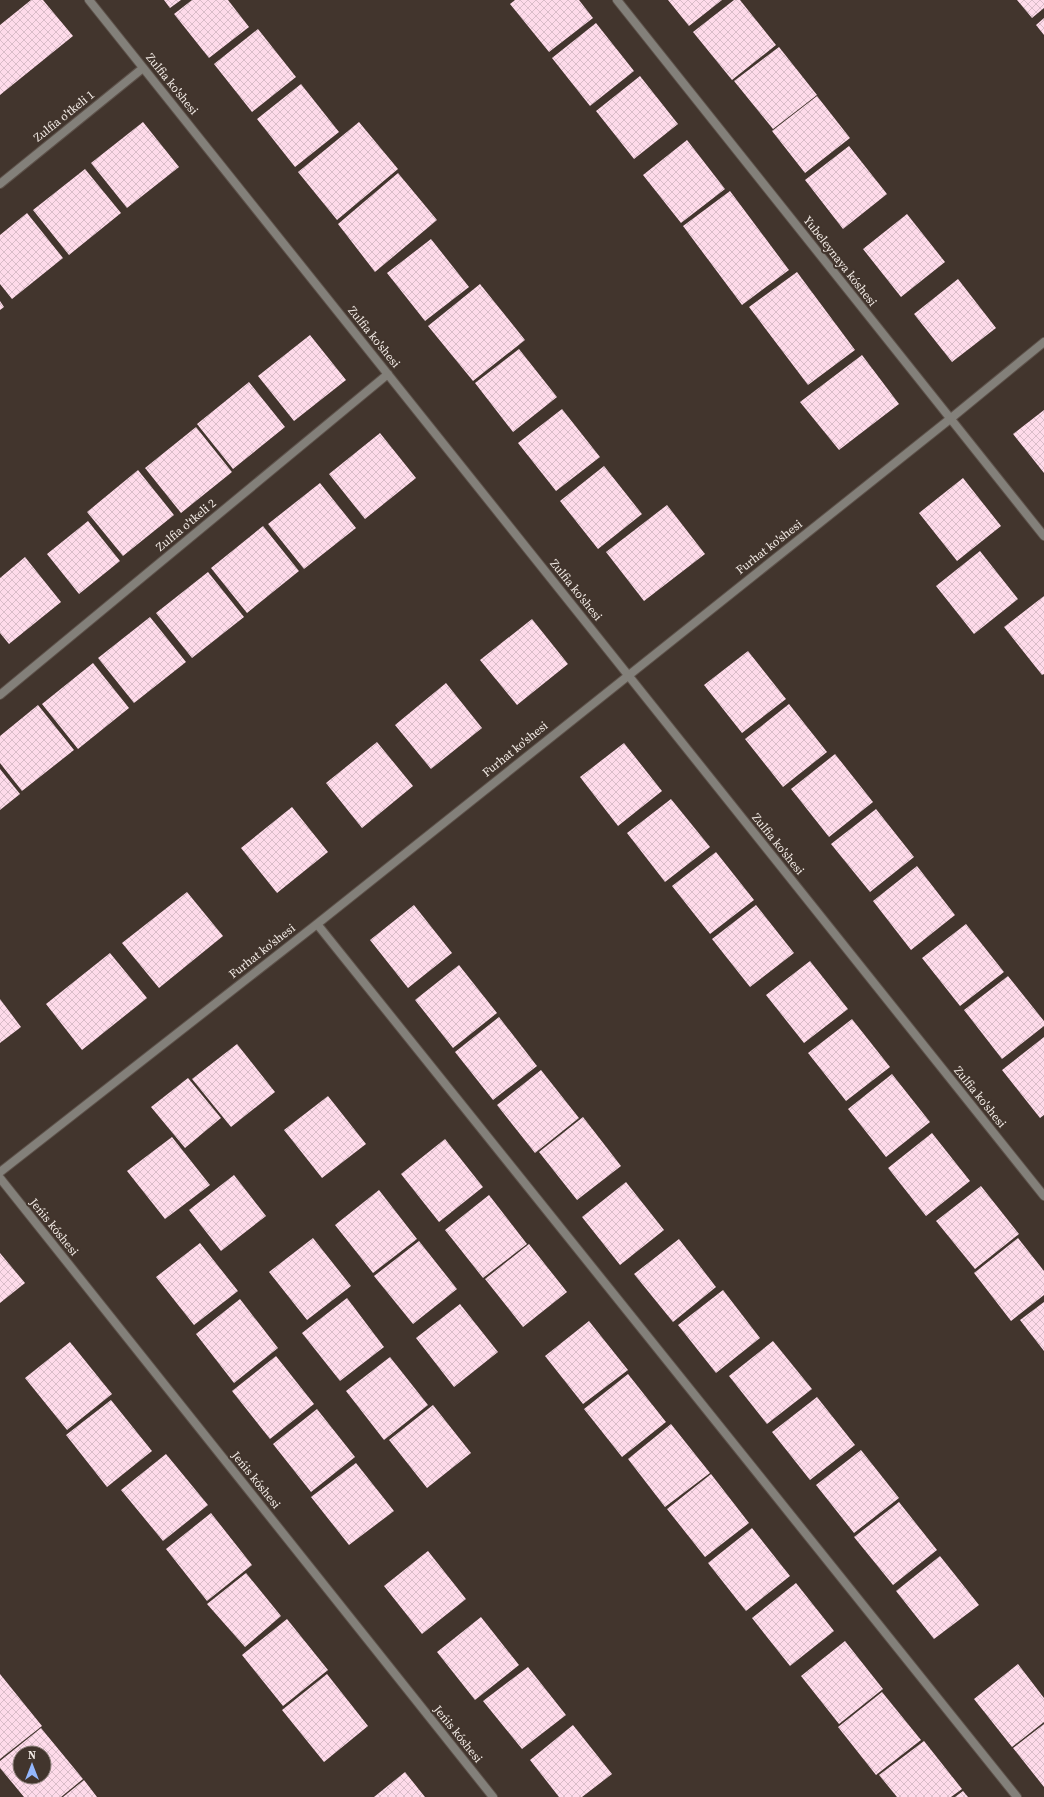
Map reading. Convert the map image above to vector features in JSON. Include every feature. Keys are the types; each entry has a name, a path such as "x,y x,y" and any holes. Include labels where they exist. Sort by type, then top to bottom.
{"street":[{"name":"Zulfia ko'shesi","path":"89,0 1044,1196"},
{"name":"Yubeleynaya kóshesi","path":"617,0 1044,536"},
{"name":"Zulfia o'tkeli 1","path":"0,184 143,68"},
{"name":"Furhat ko'shesi","path":"0,1172 317,924 628,674 950,419 1044,342"},
{"name":"Zulfia o'tkeli 2","path":"0,695 388,374"},
{"path":"317,924 1017,1797"},
{"name":"Jeńis kóshesi","path":"0,1178 493,1797"}],"building":[{"path":"31,0 43,0 73,36 0,95 0,25"},
{"path":"164,0 181,0 170,8"},
{"path":"192,0 228,0 249,27 209,58 174,14"},
{"path":"515,0 579,0 593,18 549,52 510,4"},
{"path":"668,0 722,0 689,26"},
{"path":"734,0 740,0 776,45 732,80 693,32"},
{"path":"1017,0 1044,0 1044,8 1032,18"},
{"path":"1044,18 1044,35 1036,25"},
{"path":"596,23 634,71 590,106 552,58"},
{"path":"258,29 296,77 252,112 214,64"},
{"path":"779,47 817,95 773,129 734,81"},
{"path":"640,76 678,124 634,159 596,111"},
{"path":"301,84 339,132 295,167 257,119"},
{"path":"817,96 850,138 805,173 772,131"},
{"path":"143,122 179,167 127,208 91,163"},
{"path":"359,122 398,169 337,220 298,172"},
{"path":"687,140 725,189 681,223 643,175"},
{"path":"849,146 887,194 843,229 805,180"},
{"path":"85,169 121,213 69,255 33,210"},
{"path":"398,173 437,220 375,272 338,224"},
{"path":"730,191 789,270 742,305 683,226"},
{"path":"27,213 63,258 12,299 0,284 0,235"},
{"path":"907,214 945,262 901,297 863,249"},
{"path":"431,239 469,287 425,321 387,273"},
{"path":"797,272 855,350 808,385 749,307"},
{"path":"958,279 996,328 952,362 914,314"},
{"path":"480,284 525,340 473,381 428,326"},
{"path":"0,301 4,307 0,310"},
{"path":"310,335 346,380 294,421 258,376"},
{"path":"519,349 557,397 513,432 475,383"},
{"path":"862,355 899,404 839,450 800,402"},
{"path":"249,382 285,427 233,469 197,424"},
{"path":"562,409 600,457 556,491 518,443"},
{"path":"1044,410 1044,473 1013,434"},
{"path":"196,427 232,472 181,513 145,468"},
{"path":"380,433 416,478 365,519 329,474"},
{"path":"604,466 642,514 598,549 560,501"},
{"path":"138,470 174,515 123,556 87,512"},
{"path":"963,478 1001,526 957,561 919,513"},
{"path":"320,483 356,528 304,569 268,524"},
{"path":"667,505 705,554 644,601 606,552"},
{"path":"88,521 120,561 79,594 47,554"},
{"path":"263,526 299,571 247,613 211,568"},
{"path":"980,551 1018,599 974,634 936,586"},
{"path":"25,557 61,602 9,644 0,633 0,578"},
{"path":"208,572 244,617 192,658 156,613"},
{"path":"1044,596 1044,674 1042,675 1004,627"},
{"path":"150,617 186,662 134,703 98,658"},
{"path":"532,619 568,664 517,705 480,660"},
{"path":"748,651 786,699 742,733 704,685"},
{"path":"93,663 129,708 78,749 42,704"},
{"path":"446,683 482,728 431,769 395,725"},
{"path":"789,704 827,752 783,787 745,739"},
{"path":"38,705 74,750 22,791 0,763 0,736"},
{"path":"377,742 413,786 362,828 326,783"},
{"path":"624,743 662,791 618,826 580,777"},
{"path":"835,754 873,802 829,837 791,789"},
{"path":"0,769 20,794 0,810"},
{"path":"671,799 710,847 665,882 627,833"},
{"path":"292,807 328,852 277,893 241,848"},
{"path":"876,809 914,857 870,892 831,844"},
{"path":"716,852 754,900 710,934 672,886"},
{"path":"917,866 955,915 911,950 873,901"},
{"path":"187,892 223,936 159,988 122,943"},
{"path":"414,905 452,953 408,988 370,940"},
{"path":"756,905 794,953 750,987 712,939"},
{"path":"966,924 1004,972 960,1006 922,958"},
{"path":"110,953 147,998 82,1050 46,1004"},
{"path":"810,961 848,1009 804,1043 766,995"},
{"path":"459,965 497,1013 453,1048 415,1000"},
{"path":"1008,976 1044,1021 1044,1026 1002,1059 964,1010"},
{"path":"0,999 21,1027 0,1043"},
{"path":"499,1017 537,1066 493,1100 455,1052"},
{"path":"852,1019 890,1067 846,1101 808,1053"},
{"path":"1044,1037 1044,1115 1040,1118 1002,1070"},
{"path":"237,1044 275,1092 231,1127 192,1079"},
{"path":"541,1070 579,1118 535,1153 497,1105"},
{"path":"892,1074 930,1122 886,1157 848,1109"},
{"path":"188,1078 221,1118 185,1148 151,1107"},
{"path":"328,1096 366,1144 322,1178 284,1130"},
{"path":"583,1117 621,1166 577,1200 539,1152"},
{"path":"932,1133 970,1181 926,1216 888,1168"},
{"path":"172,1137 210,1185 165,1219 127,1171"},
{"path":"445,1139 483,1187 439,1222 401,1174"},
{"path":"234,1175 266,1216 221,1251 189,1210"},
{"path":"626,1182 664,1230 620,1265 582,1217"},
{"path":"981,1186 1019,1234 975,1269 936,1221"},
{"path":"379,1190 417,1239 373,1273 335,1225"},
{"path":"489,1195 527,1244 483,1278 445,1230"},
{"path":"313,1238 351,1286 307,1320 269,1272"},
{"path":"1018,1238 1044,1271 1044,1295 1011,1321 974,1273"},
{"path":"679,1239 716,1287 673,1322 634,1274"},
{"path":"419,1241 457,1289 413,1324 374,1276"},
{"path":"200,1243 238,1291 194,1325 156,1277"},
{"path":"529,1244 567,1292 523,1327 485,1279"},
{"path":"0,1253 25,1283 0,1303"},
{"path":"723,1290 760,1338 716,1373 678,1325"},
{"path":"347,1298 384,1347 340,1381 302,1333"},
{"path":"240,1299 278,1348 234,1383 196,1334"},
{"path":"1044,1302 1044,1351 1020,1320"},
{"path":"460,1304 498,1352 454,1387 416,1338"},
{"path":"589,1321 628,1370 583,1404 545,1356"},
{"path":"773,1341 812,1389 767,1424 729,1376"},
{"path":"70,1342 112,1394 67,1430 25,1378"},
{"path":"276,1356 314,1404 270,1439 232,1391"},
{"path":"390,1357 428,1405 384,1440 346,1391"},
{"path":"628,1374 666,1422 622,1457 584,1409"},
{"path":"817,1397 855,1445 810,1480 772,1432"},
{"path":"111,1400 152,1451 107,1487 66,1435"},
{"path":"433,1405 471,1453 427,1488 389,1440"},
{"path":"317,1409 355,1457 311,1492 273,1444"},
{"path":"671,1424 710,1473 665,1507 628,1459"},
{"path":"861,1450 899,1498 854,1533 816,1485"},
{"path":"166,1454 208,1505 163,1541 121,1490"},
{"path":"356,1463 394,1511 349,1545 311,1497"},
{"path":"711,1474 749,1523 705,1557 667,1509"},
{"path":"899,1502 937,1550 893,1585 854,1537"},
{"path":"211,1513 252,1565 207,1601 166,1549"},
{"path":"752,1528 790,1576 746,1611 708,1563"},
{"path":"428,1551 466,1599 422,1634 384,1586"},
{"path":"940,1556 979,1605 934,1639 896,1591"},
{"path":"246,1573 281,1616 245,1647 207,1604"},
{"path":"796,1583 834,1631 790,1666 752,1618"},
{"path":"481,1617 519,1665 475,1700 437,1652"},
{"path":"287,1619 328,1670 283,1706 242,1655"},
{"path":"845,1641 883,1689 839,1724 801,1676"},
{"path":"1018,1664 1044,1698 1044,1722 1012,1747 974,1699"},
{"path":"528,1667 566,1715 522,1749 483,1701"},
{"path":"0,1674 42,1726 18,1745 12,1745 12,1750 0,1759"},
{"path":"327,1674 368,1726 324,1762 282,1710"},
{"path":"882,1692 921,1740 876,1775 838,1727"},
{"path":"1044,1724 1044,1787 1013,1748"},
{"path":"573,1725 612,1774 582,1797 559,1797 530,1760"},
{"path":"41,1728 83,1779 61,1797 24,1797 14,1785 52,1785 52,1745 20,1745"},
{"path":"924,1741 962,1789 951,1797 897,1797 879,1775"},
{"path":"12,1751 12,1782 0,1768 0,1761"},
{"path":"405,1772 425,1797 374,1797"},
{"path":"84,1780 97,1797 63,1797"},
{"path":"963,1791 968,1797 955,1797"}]}
